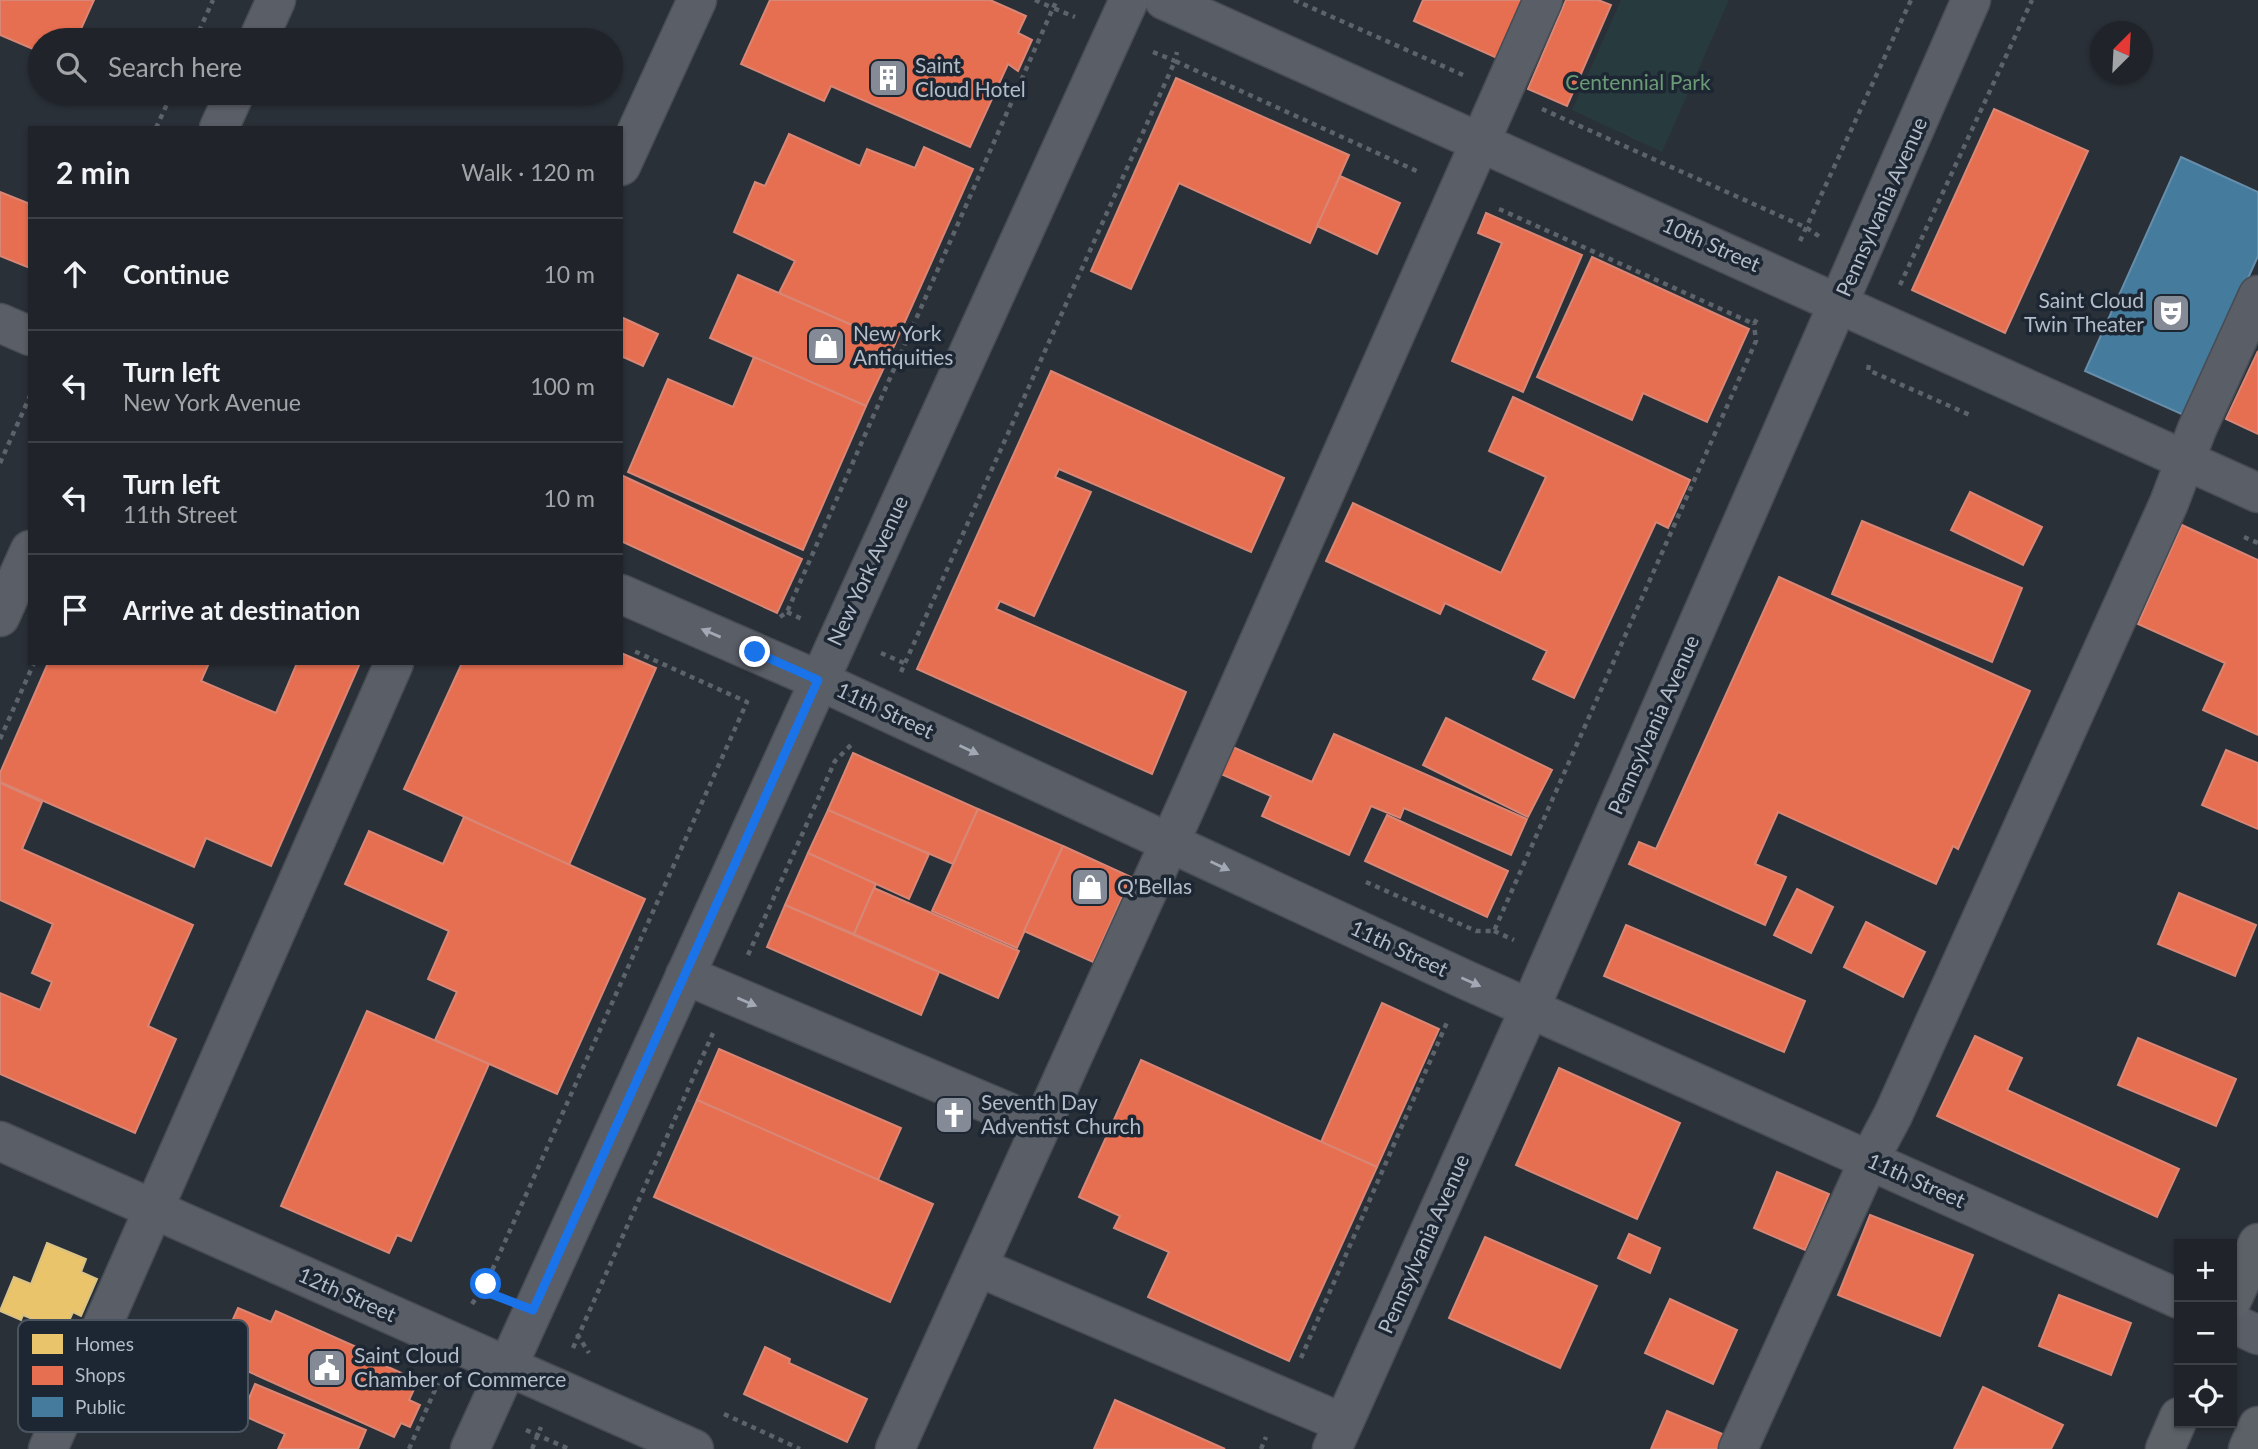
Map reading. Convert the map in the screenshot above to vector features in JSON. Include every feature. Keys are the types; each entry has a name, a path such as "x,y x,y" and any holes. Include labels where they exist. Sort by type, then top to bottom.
{"main road":[{"path":"2237,1289 2258,1243"},
{"path":"2248,1449 2258,1426"},
{"path":"2165,1449 2174,1428"}],"street":[{"path":"263,28 276,0"},
{"path":"623,162 697,0"},
{"name":"New York Avenue","path":"471,1449 1129,0"},
{"name":"10th Street","path":"1164,0 2258,493"},
{"path":"895,1449 1169,842 1457,190 1482,143 1543,0"},
{"name":"Pennsylvania Avenue","path":"1338,1436 1530,1008 1971,0"},
{"path":"220,126 230,105"},
{"path":"1738,1449 1869,1160 1893,1115 2187,461 2197,429 2258,295"},
{"path":"0,323 28,335"},
{"path":"0,617 28,554"},
{"name":"11th Street","path":"623,595 818,680 1466,980 2174,1297"},
{"path":"105,1320 393,665"},
{"path":"685,975 1041,1126"},
{"name":"12th Street","path":"0,1141 694,1449"},
{"path":"978,1267 1284,1397 1338,1436"},
{"path":"2237,1325 2258,1335"},
{"path":"48,1449 56,1432"}],"path":[{"path":"200,28 213,0"},
{"path":"1035,0 1053,8"},
{"path":"772,618 787,612 1057,0"},
{"path":"1895,296 2032,0"},
{"path":"157,126 167,105"},
{"path":"0,463 28,400"},
{"path":"409,1449 473,1300 481,1290 747,702 623,647"},
{"path":"0,739 33,665"},
{"path":"532,1449 578,1335 835,761 853,744 867,744 883,711"},
{"path":"1261,1449 1487,933"},
{"path":"481,1290 533,1310 578,1335 587,1352 600,1357"},
{"path":"712,1409 800,1449"}],"green space":[{"name":"Centennial Park","path":"1621,0 1729,0 1662,152 1572,110"}],"building: Homes":[{"path":"47,1243 86,1259 81,1272 97,1279 81,1316 73,1312 69,1320 35,1320 23,1315 21,1320 0,1311 14,1277 31,1284"}],"building: Shops":[{"path":"0,0 94,0 81,28 28,28 28,47 0,35"},
{"name":"Saint Cloud Hotel","path":"770,0 990,0 1026,16 1018,33 1032,40 1018,71 1008,64 970,147 831,86 824,101 741,64"},
{"path":"1423,0 1523,0 1497,58 1414,21"},
{"path":"1566,0 1598,0 1611,5 1567,106 1528,89"},
{"path":"1176,78 1349,155 1310,243 1179,183 1131,289 1091,271"},
{"path":"1994,109 2088,151 2005,333 1912,290"},
{"path":"789,134 860,166 867,149 915,168 924,147 973,169 895,344 779,293 795,261 734,232 755,182 765,186"},
{"path":"1340,176 1400,203 1377,254 1317,226"},
{"path":"0,192 28,203 28,267 0,256"},
{"path":"1486,213 1582,255 1523,392 1452,361 1502,243 1478,233"},
{"path":"1592,257 1749,329 1707,422 1643,393 1632,420 1537,377"},
{"path":"738,275 895,344 866,406 710,338"},
{"path":"623,318 658,334 643,366 623,357"},
{"path":"2258,351 2258,434 2226,419"},
{"path":"754,357 866,406 803,550 628,472 668,379 733,407"},
{"path":"1051,371 1284,478 1251,552 1059,469 1055,477 1091,492 1034,616 1000,601 996,609 1186,692 1152,774 917,669"},
{"path":"1513,397 1690,480 1668,528 1656,522 1574,698 1533,679 1547,651 1445,603 1440,614 1326,561 1353,503 1501,573 1546,477 1489,451"},
{"path":"623,476 802,559 777,613 623,542"},
{"path":"1970,492 2042,527 2023,565 1951,530"},
{"path":"1862,521 2022,588 1992,662 1832,594"},
{"path":"2182,525 2258,560 2258,735 2203,710 2225,663 2138,624"},
{"path":"1779,577 2030,691 1958,849 1953,846 1936,884 1778,812 1755,864 1786,877 1765,925 1629,864 1639,842 1656,849"},
{"path":"623,654 656,668 569,865 404,789 461,665 623,665"},
{"path":"47,665 208,665 201,681 276,713 296,665 359,665 271,866 206,838 194,867 0,782 0,773"},
{"path":"1446,718 1552,770 1528,817 1423,765"},
{"path":"1334,734 1527,819 1511,855 1404,808 1400,818 1371,806 1349,855 1262,816 1271,796 1221,774 1233,747 1312,782"},
{"path":"2226,750 2258,763 2258,829 2202,805"},
{"path":"853,753 978,809 953,864 828,810"},
{"path":"0,783 42,802 22,849 193,925 148,1026 176,1039 135,1133 0,1074 0,993 40,1010 52,982 32,973 53,924 0,900"},
{"path":"978,809 1063,846 1017,948 932,911"},
{"path":"828,810 929,854 909,899 808,853"},
{"path":"1387,815 1508,871 1487,917 1365,861"},
{"path":"464,817 645,899 557,1094 435,1040 457,992 428,979 449,931 345,884 369,831 443,864"},
{"path":"1063,846 1131,877 1093,962 1024,931"},
{"path":"808,853 876,884 854,934 785,905"},
{"path":"874,888 1019,951 998,998 854,934"},
{"path":"1797,889 1833,907 1811,953 1774,935"},
{"path":"2179,893 2256,925 2235,976 2158,944"},
{"path":"785,905 939,972 921,1015 767,947"},
{"path":"1866,922 1925,952 1903,997 1844,967"},
{"path":"1626,925 1805,1001 1784,1052 1604,976"},
{"path":"1382,1003 1439,1029 1377,1167 1321,1142"},
{"path":"367,1011 489,1064 411,1241 397,1235 389,1253 281,1206"},
{"path":"1975,1036 2022,1058 2007,1090 2179,1169 2157,1217 1937,1116"},
{"path":"2138,1038 2236,1079 2216,1126 2118,1085"},
{"path":"719,1049 901,1128 878,1180 697,1100"},
{"path":"1141,1060 1377,1167 1289,1361 1148,1297 1169,1252 1114,1228 1120,1216 1079,1197"},
{"path":"1559,1068 1680,1123 1637,1219 1516,1165"},
{"path":"697,1100 933,1204 890,1302 654,1197"},
{"path":"1777,1172 1829,1194 1805,1250 1754,1228"},
{"path":"1870,1215 1973,1255 1940,1336 1838,1295"},
{"path":"1629,1234 1660,1248 1650,1273 1618,1258"},
{"path":"1485,1237 1597,1286 1560,1368 1449,1318"},
{"path":"2059,1295 2131,1323 2111,1375 2039,1346"},
{"path":"1670,1299 1737,1330 1713,1384 1645,1353"},
{"path":"238,1308 271,1322 276,1311 370,1353 368,1358 406,1375 404,1380 416,1385 409,1400 420,1405 410,1427 401,1423 394,1437 248,1371 248,1320 233,1320"},
{"path":"765,1347 790,1359 789,1363 867,1399 847,1442 744,1394"},
{"path":"255,1384 366,1430 358,1449 278,1449 285,1434 248,1418 248,1401"},
{"path":"1983,1387 2063,1425 2051,1449 1954,1449"},
{"path":"1115,1400 1225,1449 1094,1449"},
{"path":"1667,1411 1725,1435 1719,1449 1651,1449"}],"building: Public":[{"name":"Saint Cloud Twin Theater","path":"2181,157 2258,192 2258,256 2186,416 2085,371"}],"place":[{"name":"Saint Cloud Hotel","path":"888,78"},
{"name":"Saint Cloud Twin Theater","path":"2171,313"},
{"name":"New York Antiquities","path":"826,346"},
{"name":"Q'Bellas","path":"1090,887"},
{"name":"Seventh Day Adventist Church","path":"954,1115"},
{"name":"Saint Cloud Chamber of Commerce","path":"327,1368"}],"route":[{"path":"486,1284 481,1290 533,1310 818,680 755,652"}]}
